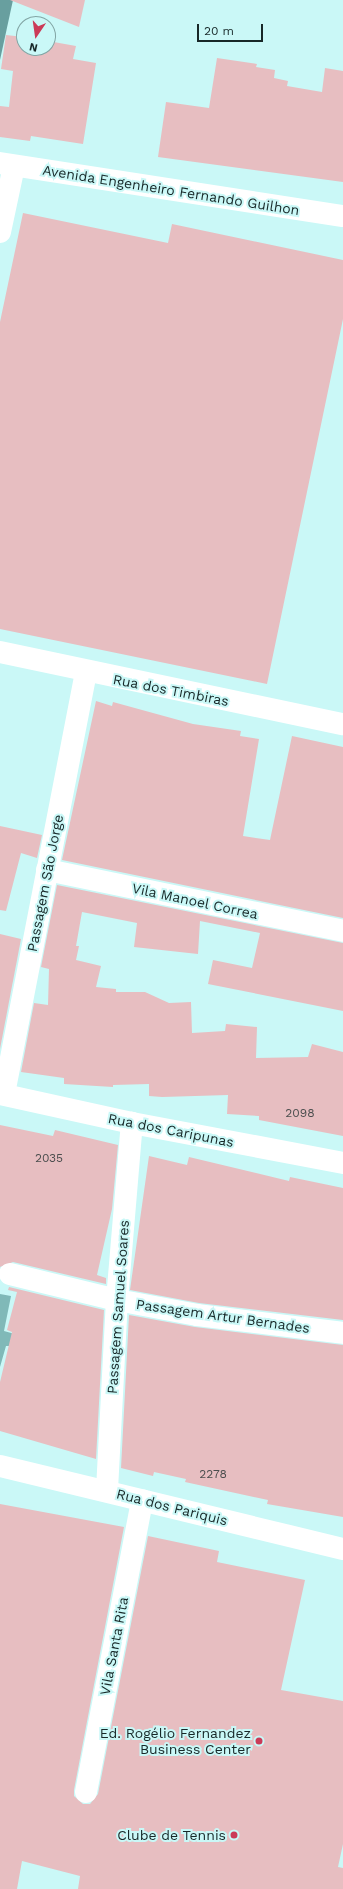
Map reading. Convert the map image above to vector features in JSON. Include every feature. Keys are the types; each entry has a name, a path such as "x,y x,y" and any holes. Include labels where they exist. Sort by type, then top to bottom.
{"street":[{"name":"Avenida Engenheiro Fernando Guilhon","path":"7,164 343,216"},
{"path":"0,232 7,164"},
{"name":"Rua dos Timbiras","path":"0,652 86,672 343,724"},
{"name":"Passagem São Jorge","path":"2,1094 86,672"},
{"name":"Vila Manoel Correa","path":"47,870 343,931"},
{"name":"Rua dos Caripunas","path":"2,1094 132,1123 343,1163"},
{"name":"Passagem Samuel Soares","path":"107,1490 117,1300 132,1123"},
{"name":"Passagem Artur Bernades","path":"10,1274 117,1300 197,1315 343,1333"},
{"name":"Rua dos Pariquis","path":"0,1466 107,1490 142,1500 343,1549"},
{"name":"Vila Santa Rita","path":"86,1792 142,1500"}],"shaded area":[{"path":"0,0 13,0 0,60"},
{"path":"0,1294 11,1296 4,1331 22,1336 18,1346 6,1346 0,1367"}],"building":[{"path":"10,0 85,0 79,27 56,18 56,16 51,16"},
{"path":"6,35 16,36 16,56 56,56 56,42 76,46 73,59 96,63 83,144 31,136 30,141 0,137 0,106 9,107 13,71 1,69"},
{"path":"217,58 257,64 256,67 275,70 274,78 288,81 287,86 322,92 325,68 343,71 343,182 158,157 166,102 209,108"},
{"path":"23,213 168,243 172,224 343,260 343,319 267,684 0,629 0,322"},
{"path":"96,701 112,706 113,702 193,724 241,731 240,736 259,739 243,836 270,840 292,736 343,747 343,918 62,860"},
{"path":"0,826 42,835 37,858 21,853 6,911 0,910"},
{"path":"57,885 343,943 343,1011 208,984 213,960 252,968 260,933 200,921 198,954 134,947 137,923 82,912 76,946 79,946 76,960 101,966 96,987 116,989 116,992 145,992 169,1003 191,1002 192,1033 225,1031 226,1024 257,1027 256,1058 308,1057 312,1044 343,1052 343,1136 259,1120 259,1116 227,1114 228,1095 149,1096 149,1084 113,1085 113,1087 64,1084 64,1078 21,1072 34,1003 48,1005 49,969 41,967"},
{"path":"0,934 21,939 0,1049"},
{"path":"0,1125 53,1136 55,1130 118,1145 112,1209 97,1275 106,1278 106,1284 13,1262 0,1267"},
{"path":"149,1156 187,1165 189,1157 289,1181 290,1177 343,1188 343,1320 199,1303 130,1290"},
{"path":"9,1287 104,1310 96,1459 0,1431 0,1382 12,1332 7,1330 17,1292 8,1290"},
{"path":"129,1315 195,1327 343,1345 343,1517 267,1504 268,1500 185,1482 186,1479 154,1472 153,1476 121,1468"},
{"path":"0,1504 124,1527 74,1790 74,1796 83,1804 90,1804 98,1794 148,1536 219,1551 217,1562 305,1580 281,1690 343,1701 343,1844 338,1867 343,1868 343,1889 78,1889 80,1876 22,1861 17,1889 0,1889"}],"place":[{"name":"Ed. Rogélio Fernandez Business Center","path":"259,1741"},
{"name":"Clube de Tennis","path":"234,1835"}]}
